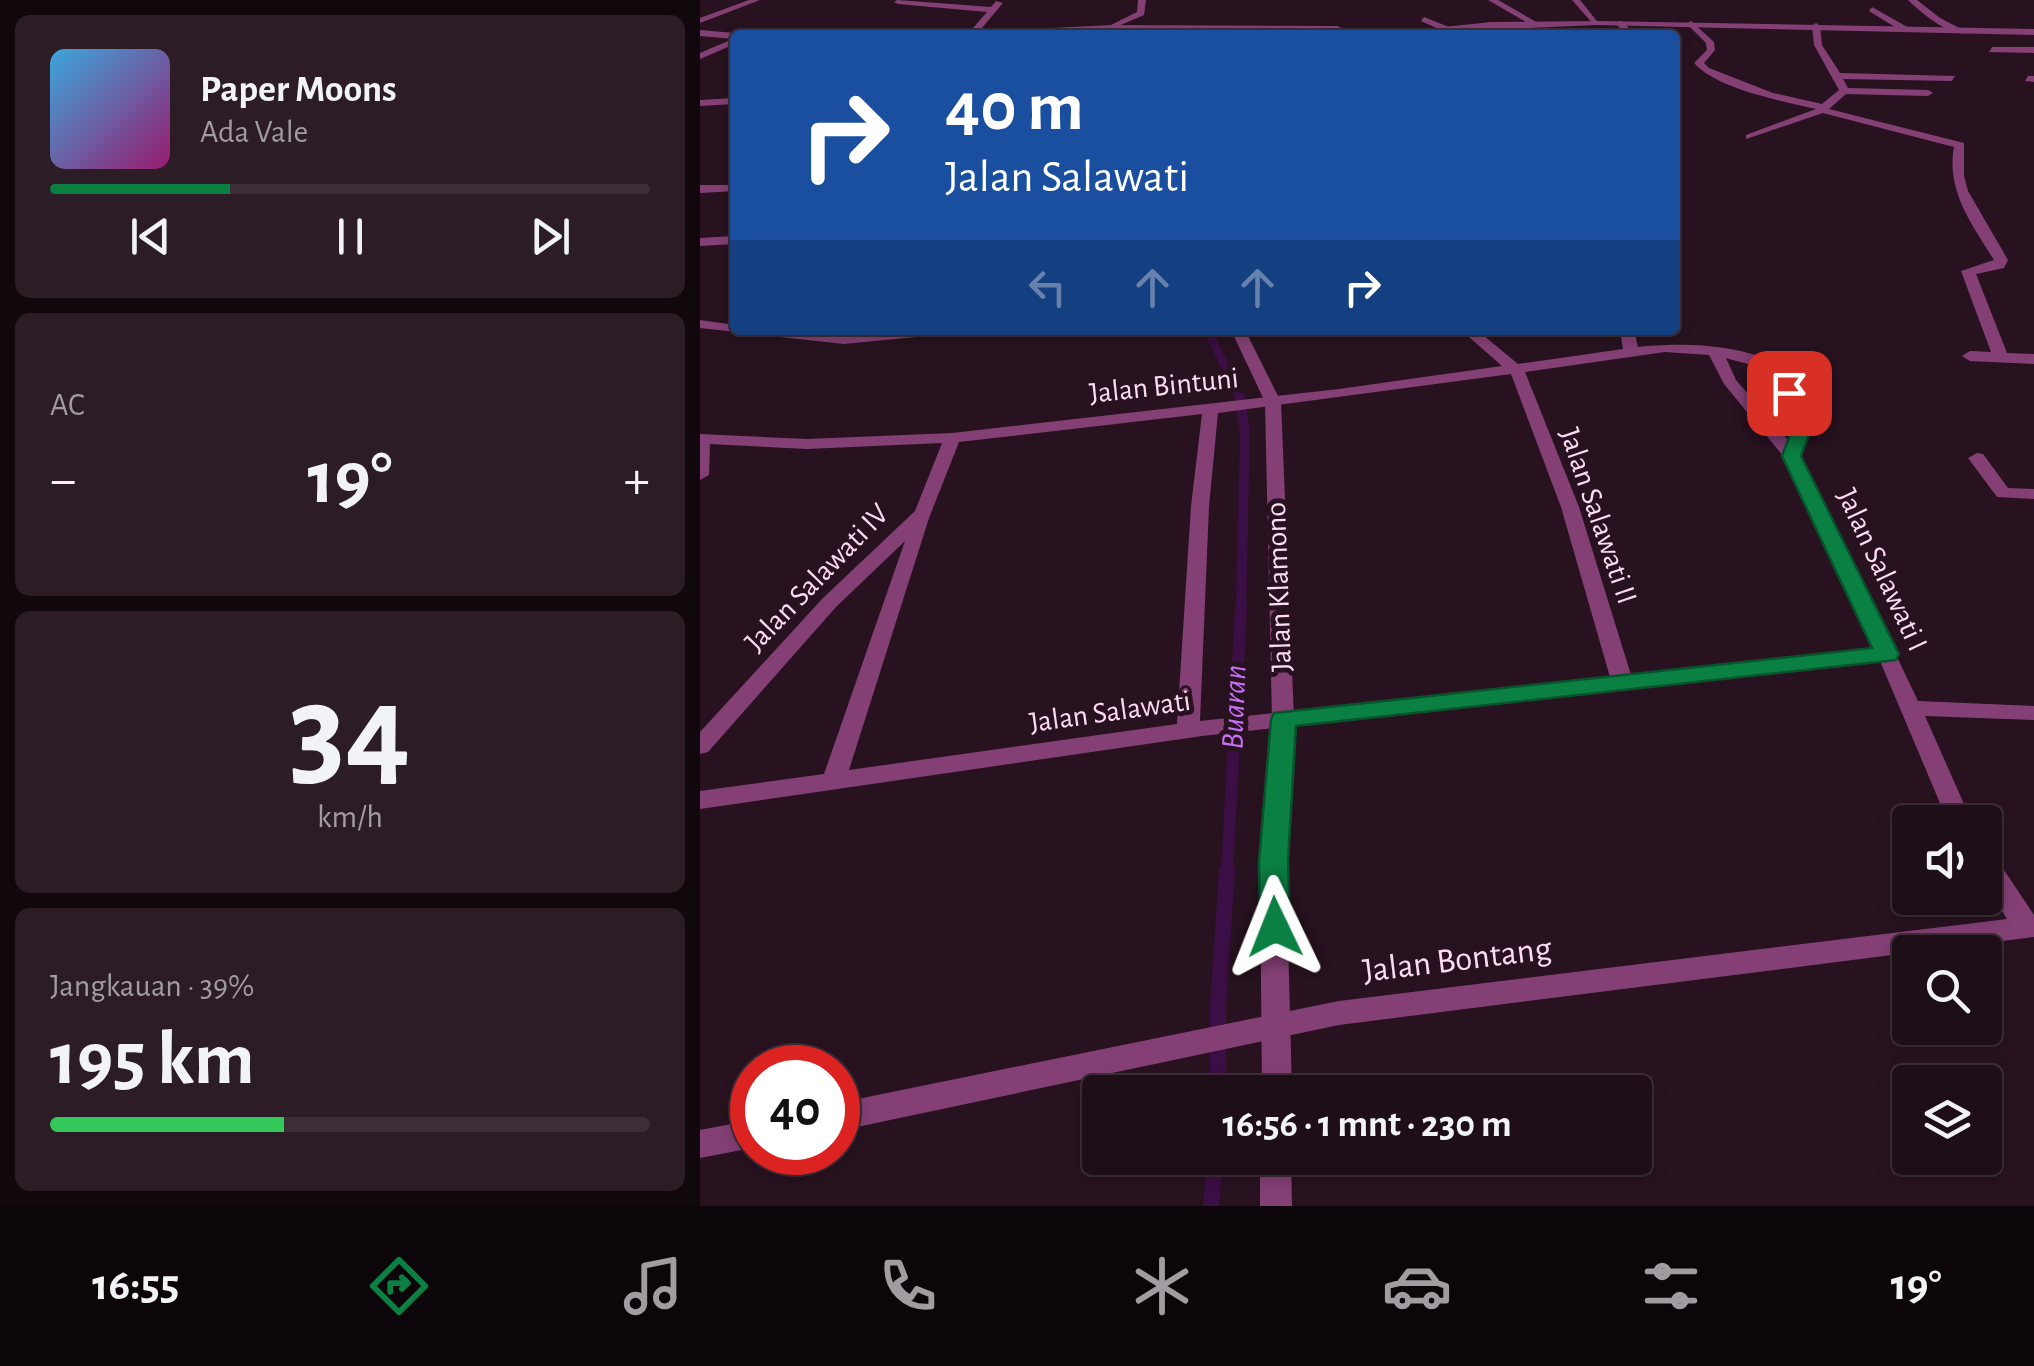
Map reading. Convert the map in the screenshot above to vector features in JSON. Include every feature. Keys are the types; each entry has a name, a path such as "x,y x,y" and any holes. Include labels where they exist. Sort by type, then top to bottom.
{"street":[{"path":"700,21 756,0"},
{"path":"975,30 1002,0"},
{"path":"1112,28 1141,14 1142,0"},
{"path":"1492,0 1534,23"},
{"path":"1576,0 1598,22"},
{"path":"1912,0 1937,20 1965,32"},
{"path":"898,2 992,10"},
{"path":"1872,10 1906,30"},
{"path":"1424,19 1446,30"},
{"path":"1482,30 1534,23 1598,22 2034,32"},
{"path":"1619,23 1627,30"},
{"path":"1691,24 1710,42 1711,50 1699,62 1706,70 1770,95 1960,145 1955,168 1960,188 2001,260 1999,265 1968,271 2001,358"},
{"path":"1816,26 1817,50 1840,76 1844,91"},
{"path":"1042,30 1146,30"},
{"path":"1302,30 1340,30"},
{"path":"700,33 730,38"},
{"path":"700,56 730,41"},
{"path":"1992,50 2034,50"},
{"path":"1840,76 1952,78"},
{"path":"1750,137 1824,109 1844,91 1928,93"},
{"path":"700,102 730,102"},
{"path":"700,189 730,188"},
{"path":"700,242 730,240"},
{"path":"700,324 730,329"},
{"path":"790,335 844,340 896,335"},
{"name":"Jalan Klamono","path":"1240,335 1273,402 1283,719 1273,861 1277,1075"},
{"path":"1474,335 1517,371"},
{"path":"1628,335 1631,351"},
{"name":"Jalan Salawati I","path":"1631,351 1689,348 1765,364 1786,382 1800,432 1792,456"},
{"name":"Jalan Bintuni","path":"701,439 808,444 952,438 1517,371 1631,351"},
{"name":"Jalan Salawati I","path":"1715,351 1729,381 1792,456 1887,654 1953,805"},
{"path":"1970,356 2034,360"},
{"name":"Jalan Salawati II","path":"1517,371 1570,507 1622,680"},
{"path":"1195,729 1200,506 1218,406"},
{"name":"Jalan Salawati IV","path":"700,746 830,603 923,514 952,438"},
{"path":"700,475 701,439"},
{"path":"1977,458 2003,493 2034,494"},
{"path":"832,782 923,514"},
{"name":"Jalan Salawati","path":"700,800 1195,729 1887,654"},
{"path":"1910,708 2034,713"},
{"path":"2002,886 2029,925"},
{"name":"Jalan Bontang","path":"860,1113 1339,1013 2029,925"},
{"path":"700,1144 730,1138"},
{"path":"1276,1175 1276,1206"}],"waterway":[{"name":"Buaran","path":"1210,335 1240,400"},
{"name":"Buaran","path":"1240,398 1245,433 1241,609"},
{"name":"Buaran","path":"1227,873 1241,607"},
{"name":"Buaran","path":"1218,1075 1218,1005 1227,871"},
{"name":"Buaran","path":"1211,1206 1214,1175"}],"route":[{"path":"1275,927 1273,861 1283,719 1887,654 1792,456 1800,432 1789,393"}]}
